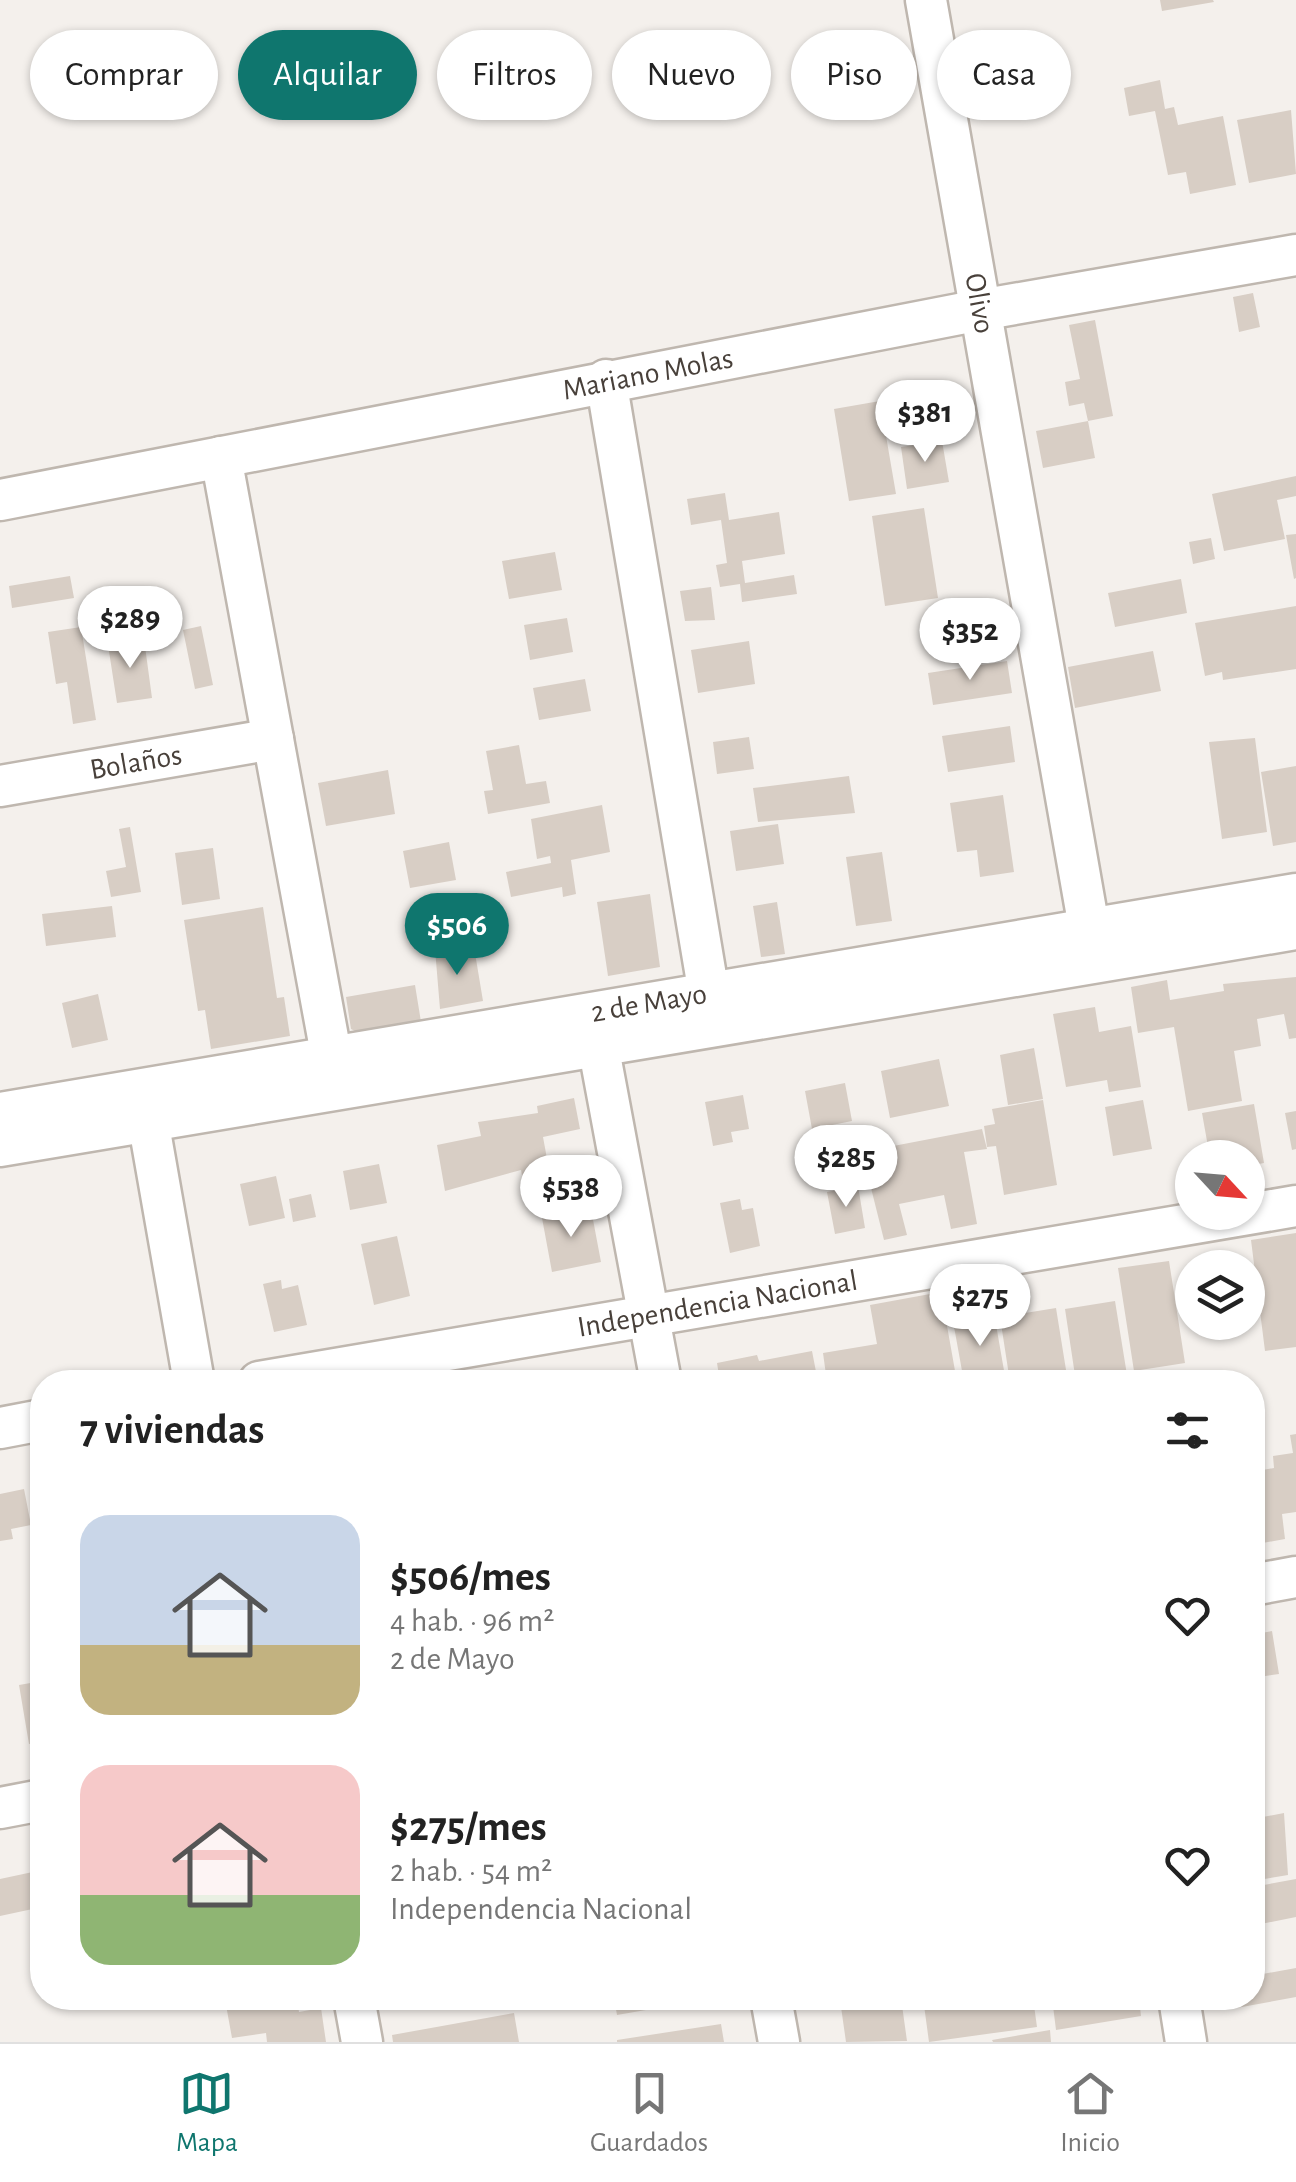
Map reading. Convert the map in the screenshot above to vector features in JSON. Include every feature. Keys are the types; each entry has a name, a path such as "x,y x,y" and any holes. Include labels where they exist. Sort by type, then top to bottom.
{"street":[{"name":"Olivo","path":"926,0 1092,946"},
{"name":"Mariano Molas","path":"0,500 606,380 1296,255"},
{"path":"606,380 712,1010"},
{"path":"221,457 334,1073"},
{"name":"Bolaños","path":"0,786 273,739"},
{"name":"2 de Mayo","path":"0,1146 145,1105 1092,946 1296,894"},
{"name":"2 de Mayo","path":"1092,946 1296,929"},
{"path":"595,1029 659,1370"},
{"path":"145,1105 192,1370"},
{"name":"2 de Mayo","path":"0,1112 145,1105"},
{"name":"Independencia Nacional","path":"332,1370 1296,1206"},
{"path":"0,1428 30,1422"},
{"path":"1265,1582 1296,1576"},
{"path":"0,1808 30,1802"},
{"path":"356,2010 362,2042"},
{"path":"773,2010 779,2042"},
{"path":"1180,2010 1186,2042"}],"building":[{"path":"1160,0 1213,0 1214,2 1162,11"},
{"path":"1160,80 1165,109 1174,107 1178,125 1223,116 1236,185 1190,194 1186,172 1168,175 1155,111 1129,116 1124,88"},
{"path":"1291,110 1296,174 1249,183 1237,120"},
{"path":"1253,293 1260,327 1239,332 1233,297"},
{"path":"1095,320 1113,416 1088,421 1084,403 1069,406 1065,382 1080,379 1069,325"},
{"path":"880,401 896,494 849,501 834,409"},
{"path":"1088,421 1095,458 1043,468 1036,431"},
{"path":"942,441 949,482 907,489 901,447"},
{"path":"1296,476 1296,496 1277,500 1285,539 1224,551 1212,494"},
{"path":"725,493 729,520 779,512 785,554 742,561 745,583 794,575 797,594 742,602 740,584 720,587 716,565 727,563 721,520 691,525 687,499"},
{"path":"924,508 938,598 885,606 872,516"},
{"path":"1296,534 1296,578 1294,579 1286,535"},
{"path":"1211,538 1215,559 1193,564 1189,542"},
{"path":"555,552 562,590 509,599 502,561"},
{"path":"70,576 74,598 12,608 9,586"},
{"path":"1181,579 1187,613 1115,627 1108,593"},
{"path":"711,587 715,620 685,621 680,591"},
{"path":"1296,606 1296,669 1223,680 1222,672 1205,676 1195,623"},
{"path":"567,618 573,652 530,660 524,625"},
{"path":"201,626 213,685 195,689 183,630"},
{"path":"81,627 96,720 73,724 67,682 56,684 48,632"},
{"path":"144,639 152,698 117,703 108,645"},
{"path":"749,641 755,684 698,693 691,650"},
{"path":"1153,651 1161,691 1075,708 1068,667"},
{"path":"1007,661 1012,693 933,705 928,673"},
{"path":"585,679 591,711 539,720 533,688"},
{"path":"1010,726 1015,762 948,772 942,736"},
{"path":"749,737 754,769 717,774 713,742"},
{"path":"1255,738 1267,832 1222,839 1209,742"},
{"path":"519,745 526,784 546,781 550,803 488,814 484,791 493,790 486,751"},
{"path":"1296,766 1296,842 1273,846 1261,772"},
{"path":"388,770 395,814 326,826 318,783"},
{"path":"849,776 855,813 758,822 753,788"},
{"path":"1003,795 1014,872 980,877 977,850 957,852 950,803"},
{"path":"602,805 610,852 571,860 576,894 563,897 562,887 511,897 506,872 551,863 550,856 537,859 531,819"},
{"path":"778,824 784,864 736,871 730,831"},
{"path":"130,827 141,892 111,897 106,871 126,867 119,829"},
{"path":"449,842 456,880 410,888 403,851"},
{"path":"213,848 220,899 182,905 175,853"},
{"path":"882,852 892,921 856,926 846,857"},
{"path":"650,894 660,967 608,976 597,902"},
{"path":"777,902 785,954 761,957 753,906"},
{"path":"112,906 116,937 46,946 42,914"},
{"path":"263,907 277,998 284,997 290,1036 211,1049 205,1010 198,1011 184,920"},
{"path":"457,946 459,956 475,953 483,1001 440,1009 435,949"},
{"path":"1296,977 1296,1038 1289,1039 1284,1014 1257,1019 1261,1046 1234,1051 1242,1101 1188,1111 1174,1027 1138,1033 1131,987 1167,980 1170,1000 1224,991 1223,984"},
{"path":"415,985 422,1028 359,1033 351,1029 346,997"},
{"path":"98,994 108,1040 72,1048 62,1003"},
{"path":"1095,1007 1099,1032 1131,1026 1141,1087 1109,1092 1107,1080 1066,1087 1053,1014"},
{"path":"1034,1048 1043,1099 1008,1105 1000,1055"},
{"path":"939,1059 949,1106 890,1118 881,1071"},
{"path":"845,1083 852,1121 812,1129 805,1091"},
{"path":"743,1095 749,1129 731,1132 733,1142 713,1146 705,1102"},
{"path":"574,1098 580,1129 543,1137 550,1175 523,1181 521,1170 445,1191 437,1145 481,1136 478,1122 538,1113 537,1106"},
{"path":"1043,1100 1057,1185 1004,1195 996,1146 987,1147 984,1126 995,1124 992,1109"},
{"path":"1143,1100 1152,1149 1113,1156 1105,1107"},
{"path":"1254,1104 1260,1140 1207,1140 1202,1113"},
{"path":"1296,1111 1296,1149 1292,1150 1285,1113"},
{"path":"982,1129 987,1149 964,1152 977,1224 951,1229 944,1195 899,1204 907,1235 884,1240 862,1152"},
{"path":"379,1164 387,1203 350,1210 343,1171"},
{"path":"276,1176 285,1218 249,1226 240,1184"},
{"path":"858,1186 865,1228 835,1234 827,1192"},
{"path":"311,1194 316,1217 293,1222 289,1199"},
{"path":"740,1199 742,1210 753,1208 760,1246 730,1253 720,1203"},
{"path":"591,1209 601,1262 552,1272 542,1218"},
{"path":"1296,1233 1296,1347 1265,1351 1265,1250 1252,1250 1251,1240"},
{"path":"397,1236 410,1296 374,1305 361,1244"},
{"path":"1169,1261 1175,1299 1175,1340 1181,1340 1185,1363 1134,1370 1118,1268"},
{"path":"281,1280 282,1289 298,1285 307,1325 274,1332 263,1284"},
{"path":"941,1292 955,1370 825,1370 823,1353 877,1344 870,1305"},
{"path":"1115,1301 1126,1370 1074,1370 1065,1309"},
{"path":"1056,1308 1066,1370 1008,1370 1000,1317"},
{"path":"994,1313 1004,1370 962,1370 953,1321"},
{"path":"812,1351 816,1370 718,1370 717,1363 757,1355 759,1361"},
{"path":"1296,1434 1296,1512 1282,1514 1285,1539 1265,1543 1265,1470 1274,1468 1273,1456 1293,1453 1290,1435"},
{"path":"24,1489 30,1525 11,1529 13,1539 0,1541 0,1494"},
{"path":"1272,1631 1279,1674 1265,1676 1265,1632"},
{"path":"30,1683 30,1744 29,1744 19,1685"},
{"path":"1284,1813 1288,1875 1265,1879 1265,1817"},
{"path":"30,1873 30,1910 0,1916 0,1879"},
{"path":"1296,1879 1296,1917 1265,1923 1265,1885"},
{"path":"1296,1968 1296,1997 1265,2003 1265,1974"},
{"path":"227,2010 321,2010 326,2042 267,2042 266,2033 232,2038"},
{"path":"616,2010 646,2010 617,2015"},
{"path":"841,2010 903,2010 907,2041 846,2042"},
{"path":"925,2010 1035,2010 1037,2027 929,2042"},
{"path":"1054,2010 1140,2010 1141,2016 1056,2030"},
{"path":"514,2013 519,2042 393,2042 392,2035"},
{"path":"721,2024 724,2042 617,2042 617,2040"},
{"path":"1050,2030 1051,2042 992,2040"}]}
